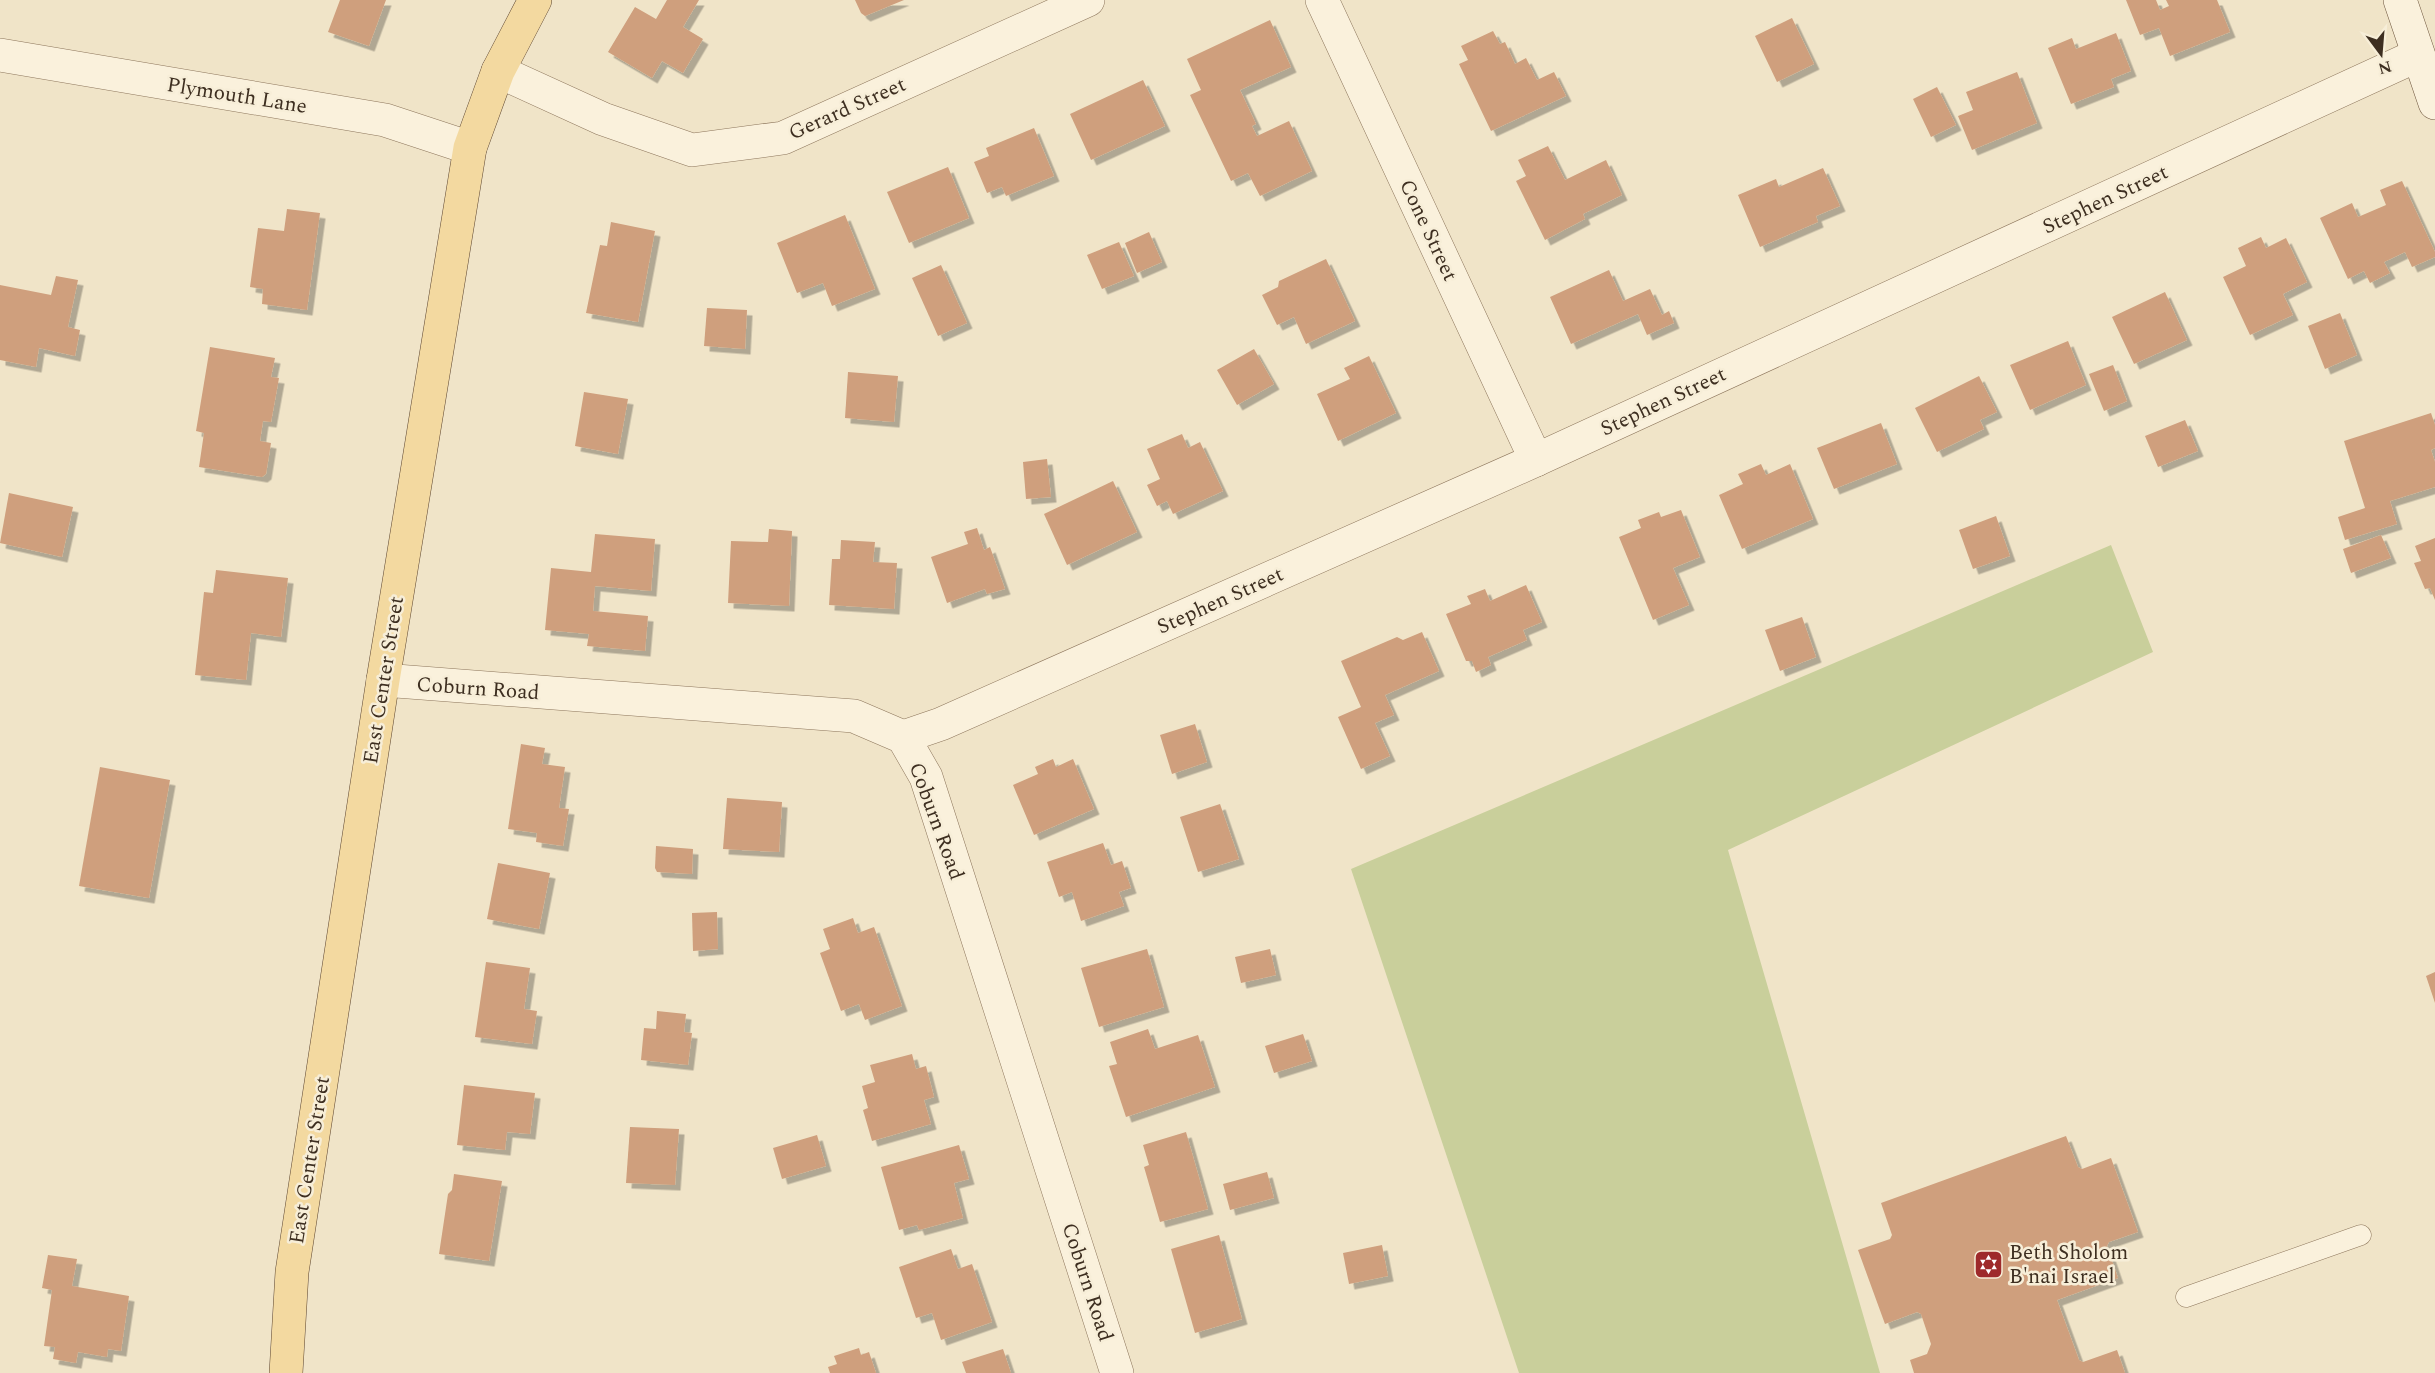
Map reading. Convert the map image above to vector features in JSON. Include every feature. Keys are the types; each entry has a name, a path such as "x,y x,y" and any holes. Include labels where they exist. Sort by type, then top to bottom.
{"main road":[{"name":"East Center Street","path":"286,1373 292,1272 383,680 470,148 498,71 535,0"}],"street":[{"name":"Gerard Street","path":"498,71 603,119 692,150 783,138 1088,0"},
{"name":"Cone Street","path":"1322,0 1536,460"},
{"path":"2400,0 2434,95"},
{"name":"Plymouth Lane","path":"0,55 385,120 470,148"},
{"name":"Stephen Street","path":"903,736 941,724 1536,460 2418,55"},
{"name":"Coburn Road","path":"383,680 854,716 903,736 926,777 1118,1373"}],"lane":[{"path":"2186,1298 2361,1235"}],"green space":[{"path":"2111,545 2153,652 1728,850 1880,1373 1519,1373 1351,869"}],"building":[{"path":"340,0 386,0 369,46 328,32"},
{"path":"667,0 699,0 683,27 703,39 683,73 662,61 652,78 608,52 635,7 656,19"},
{"path":"855,0 904,0 865,16 861,13"},
{"path":"2126,0 2156,0 2160,10 2169,6 2166,0 2217,0 2230,32 2170,56 2159,28 2140,35"},
{"path":"1792,18 1814,64 1777,82 1755,36"},
{"path":"1270,20 1291,67 1240,90 1256,124 1252,126 1257,136 1289,121 1312,171 1260,196 1248,173 1231,181 1190,95 1201,90 1187,59"},
{"path":"1493,31 1500,44 1505,42 1515,64 1526,58 1537,80 1554,72 1566,96 1491,131 1459,64 1468,60 1461,46"},
{"path":"2116,33 2131,71 2111,79 2114,87 2071,104 2048,48 2072,38 2076,49"},
{"path":"2017,72 2037,123 1972,150 1958,116 1973,110 1966,92"},
{"path":"1143,80 1165,126 1091,160 1070,114"},
{"path":"1937,87 1956,125 1931,137 1913,99"},
{"path":"1034,128 1054,176 1006,196 1002,187 987,193 974,162 989,156 986,148"},
{"path":"1548,146 1565,180 1606,160 1622,195 1583,214 1585,219 1545,240 1516,181 1526,176 1518,160"},
{"path":"948,167 969,218 909,243 887,192"},
{"path":"1823,168 1840,206 1816,216 1818,222 1760,247 1738,195 1776,179 1779,187"},
{"path":"2402,181 2435,252 2435,257 2412,267 2405,252 2384,262 2390,273 2370,283 2364,271 2348,279 2320,218 2352,203 2358,217 2386,205 2380,190"},
{"path":"287,209 320,213 307,310 262,304 263,289 250,287 258,228 284,231"},
{"path":"845,215 875,289 832,306 823,283 797,293 777,243"},
{"path":"611,222 655,231 638,322 586,313 600,245 607,246"},
{"path":"1149,232 1162,262 1137,273 1125,243"},
{"path":"2261,237 2266,248 2286,238 2307,282 2283,294 2293,315 2250,335 2223,277 2246,266 2238,248"},
{"path":"1119,242 1134,276 1102,289 1087,255"},
{"path":"1326,259 1355,321 1306,344 1294,317 1277,325 1262,295 1278,287 1279,281"},
{"path":"941,265 967,323 938,336 912,278"},
{"path":"1609,270 1623,301 1650,289 1662,315 1669,311 1674,323 1647,335 1638,314 1571,344 1550,297"},
{"path":"56,276 78,280 68,327 80,330 75,356 39,348 36,367 0,360 0,285 51,295"},
{"path":"2165,292 2187,340 2134,364 2112,317"},
{"path":"707,308 747,310 745,349 704,346"},
{"path":"2340,313 2357,355 2325,369 2308,326"},
{"path":"2068,341 2086,385 2030,410 2010,365"},
{"path":"210,347 275,358 271,377 279,378 271,422 263,421 260,441 271,443 266,474 262,477 199,467 204,433 196,431"},
{"path":"1254,349 1274,384 1237,405 1217,370"},
{"path":"1369,356 1396,413 1338,441 1317,394 1350,379 1344,368"},
{"path":"2113,365 2127,401 2104,411 2089,374"},
{"path":"848,372 898,376 894,422 845,418"},
{"path":"1979,376 1997,412 1980,420 1984,429 1937,452 1915,408"},
{"path":"584,392 628,399 618,454 575,446"},
{"path":"2431,413 2435,425 2435,448 2431,450 2435,462 2435,487 2390,501 2397,524 2345,540 2338,517 2365,508 2344,441"},
{"path":"2185,420 2198,451 2158,467 2145,436"},
{"path":"1881,423 1897,464 1834,489 1817,448"},
{"path":"1182,434 1188,448 1200,442 1223,491 1173,514 1167,501 1157,506 1147,485 1160,479 1147,449"},
{"path":"1047,459 1051,497 1026,499 1023,462"},
{"path":"1761,464 1766,475 1790,464 1813,519 1742,549 1719,495 1743,484 1738,474"},
{"path":"1113,481 1137,532 1067,565 1044,514"},
{"path":"9,493 73,507 62,557 0,543"},
{"path":"1681,510 1700,557 1673,568 1689,605 1653,620 1619,537 1641,528 1638,520 1659,512 1661,517"},
{"path":"1996,516 2010,556 1973,569 1959,530"},
{"path":"977,528 984,550 990,547 1005,589 987,594 985,589 947,603 931,557 968,544 964,532"},
{"path":"769,529 792,531 789,606 728,603 731,541 768,542"},
{"path":"595,534 655,539 651,591 595,586 593,611 648,616 645,651 587,646 589,634 545,630 551,568 591,572"},
{"path":"2381,535 2391,558 2351,573 2343,549"},
{"path":"2435,538 2435,600 2430,588 2425,589 2414,563 2421,561 2415,546"},
{"path":"841,540 875,542 873,562 897,563 894,609 829,605 832,559 840,559"},
{"path":"216,570 288,578 281,637 251,633 246,680 195,675 204,592 213,593"},
{"path":"1526,585 1542,622 1523,630 1527,640 1488,657 1491,665 1476,672 1472,661 1466,661 1446,614 1471,604 1467,596 1485,589 1490,601"},
{"path":"1802,617 1816,657 1780,671 1765,630"},
{"path":"1422,632 1439,671 1385,695 1394,715 1375,723 1390,756 1361,769 1338,717 1361,707 1341,661 1397,637 1403,640"},
{"path":"1195,724 1207,762 1172,774 1160,735"},
{"path":"521,744 545,748 542,764 565,767 559,808 569,809 563,846 536,842 537,833 508,829"},
{"path":"1053,759 1056,767 1073,759 1094,809 1034,835 1013,785 1038,774 1035,767"},
{"path":"100,767 170,780 149,898 79,886"},
{"path":"727,798 782,802 779,852 723,849"},
{"path":"1220,804 1239,859 1198,872 1180,817"},
{"path":"1103,843 1111,865 1122,861 1131,888 1119,892 1124,906 1081,921 1072,892 1059,897 1047,862"},
{"path":"656,846 693,849 692,874 657,872 655,868"},
{"path":"498,863 550,873 539,929 487,919"},
{"path":"717,912 718,949 693,951 692,913"},
{"path":"853,918 858,933 874,927 902,1006 865,1020 859,1004 841,1011 820,953 830,949 823,929"},
{"path":"1147,949 1164,1007 1099,1027 1081,968"},
{"path":"1270,949 1276,975 1241,983 1235,957"},
{"path":"486,962 530,968 524,1009 537,1011 532,1044 475,1037"},
{"path":"2435,972 2435,1003 2426,976"},
{"path":"657,1011 686,1014 684,1032 692,1033 688,1065 641,1060 644,1028 656,1029"},
{"path":"1148,1029 1155,1049 1198,1035 1215,1087 1126,1117 1109,1066 1117,1064 1110,1042"},
{"path":"1303,1034 1312,1061 1274,1073 1265,1046"},
{"path":"912,1054 916,1069 926,1066 934,1097 924,1100 931,1124 872,1141 863,1110 868,1108 862,1086 875,1082 870,1065"},
{"path":"464,1085 535,1093 530,1134 507,1132 505,1150 457,1145"},
{"path":"630,1127 679,1129 675,1185 626,1183"},
{"path":"1186,1132 1208,1209 1160,1222 1144,1167 1149,1165 1143,1145"},
{"path":"817,1135 826,1166 782,1179 773,1148"},
{"name":"Beth Sholom B'nai Israel","path":"2066,1136 2078,1167 2082,1169 2111,1158 2138,1232 2109,1242 2107,1246 2118,1278 2057,1300 2079,1360 2083,1362 2117,1350 2125,1373 1914,1373 1910,1360 1927,1354 1931,1344 1921,1314 1917,1312 1885,1324 1858,1250 1890,1239 1892,1235 1881,1203"},
{"path":"959,1145 969,1179 954,1183 963,1218 919,1230 917,1225 899,1230 881,1167"},
{"path":"1267,1172 1274,1198 1230,1210 1223,1184"},
{"path":"454,1174 502,1181 489,1261 439,1254 448,1194 452,1190"},
{"path":"1219,1235 1242,1319 1195,1333 1171,1249"},
{"path":"1382,1245 1388,1276 1349,1284 1343,1253"},
{"path":"951,1249 958,1269 972,1264 992,1322 941,1340 932,1313 916,1318 899,1267"},
{"path":"48,1255 77,1259 72,1286 129,1296 121,1351 108,1349 107,1357 78,1352 76,1363 53,1359 55,1347 44,1346 52,1290 42,1288"},
{"path":"859,1348 861,1355 869,1352 876,1373 830,1373 828,1367 837,1364 834,1356"},
{"path":"1003,1349 1011,1373 966,1373 962,1362"}],"place":[{"name":"Beth Sholom B'nai Israel","path":"1988,1264"}]}
